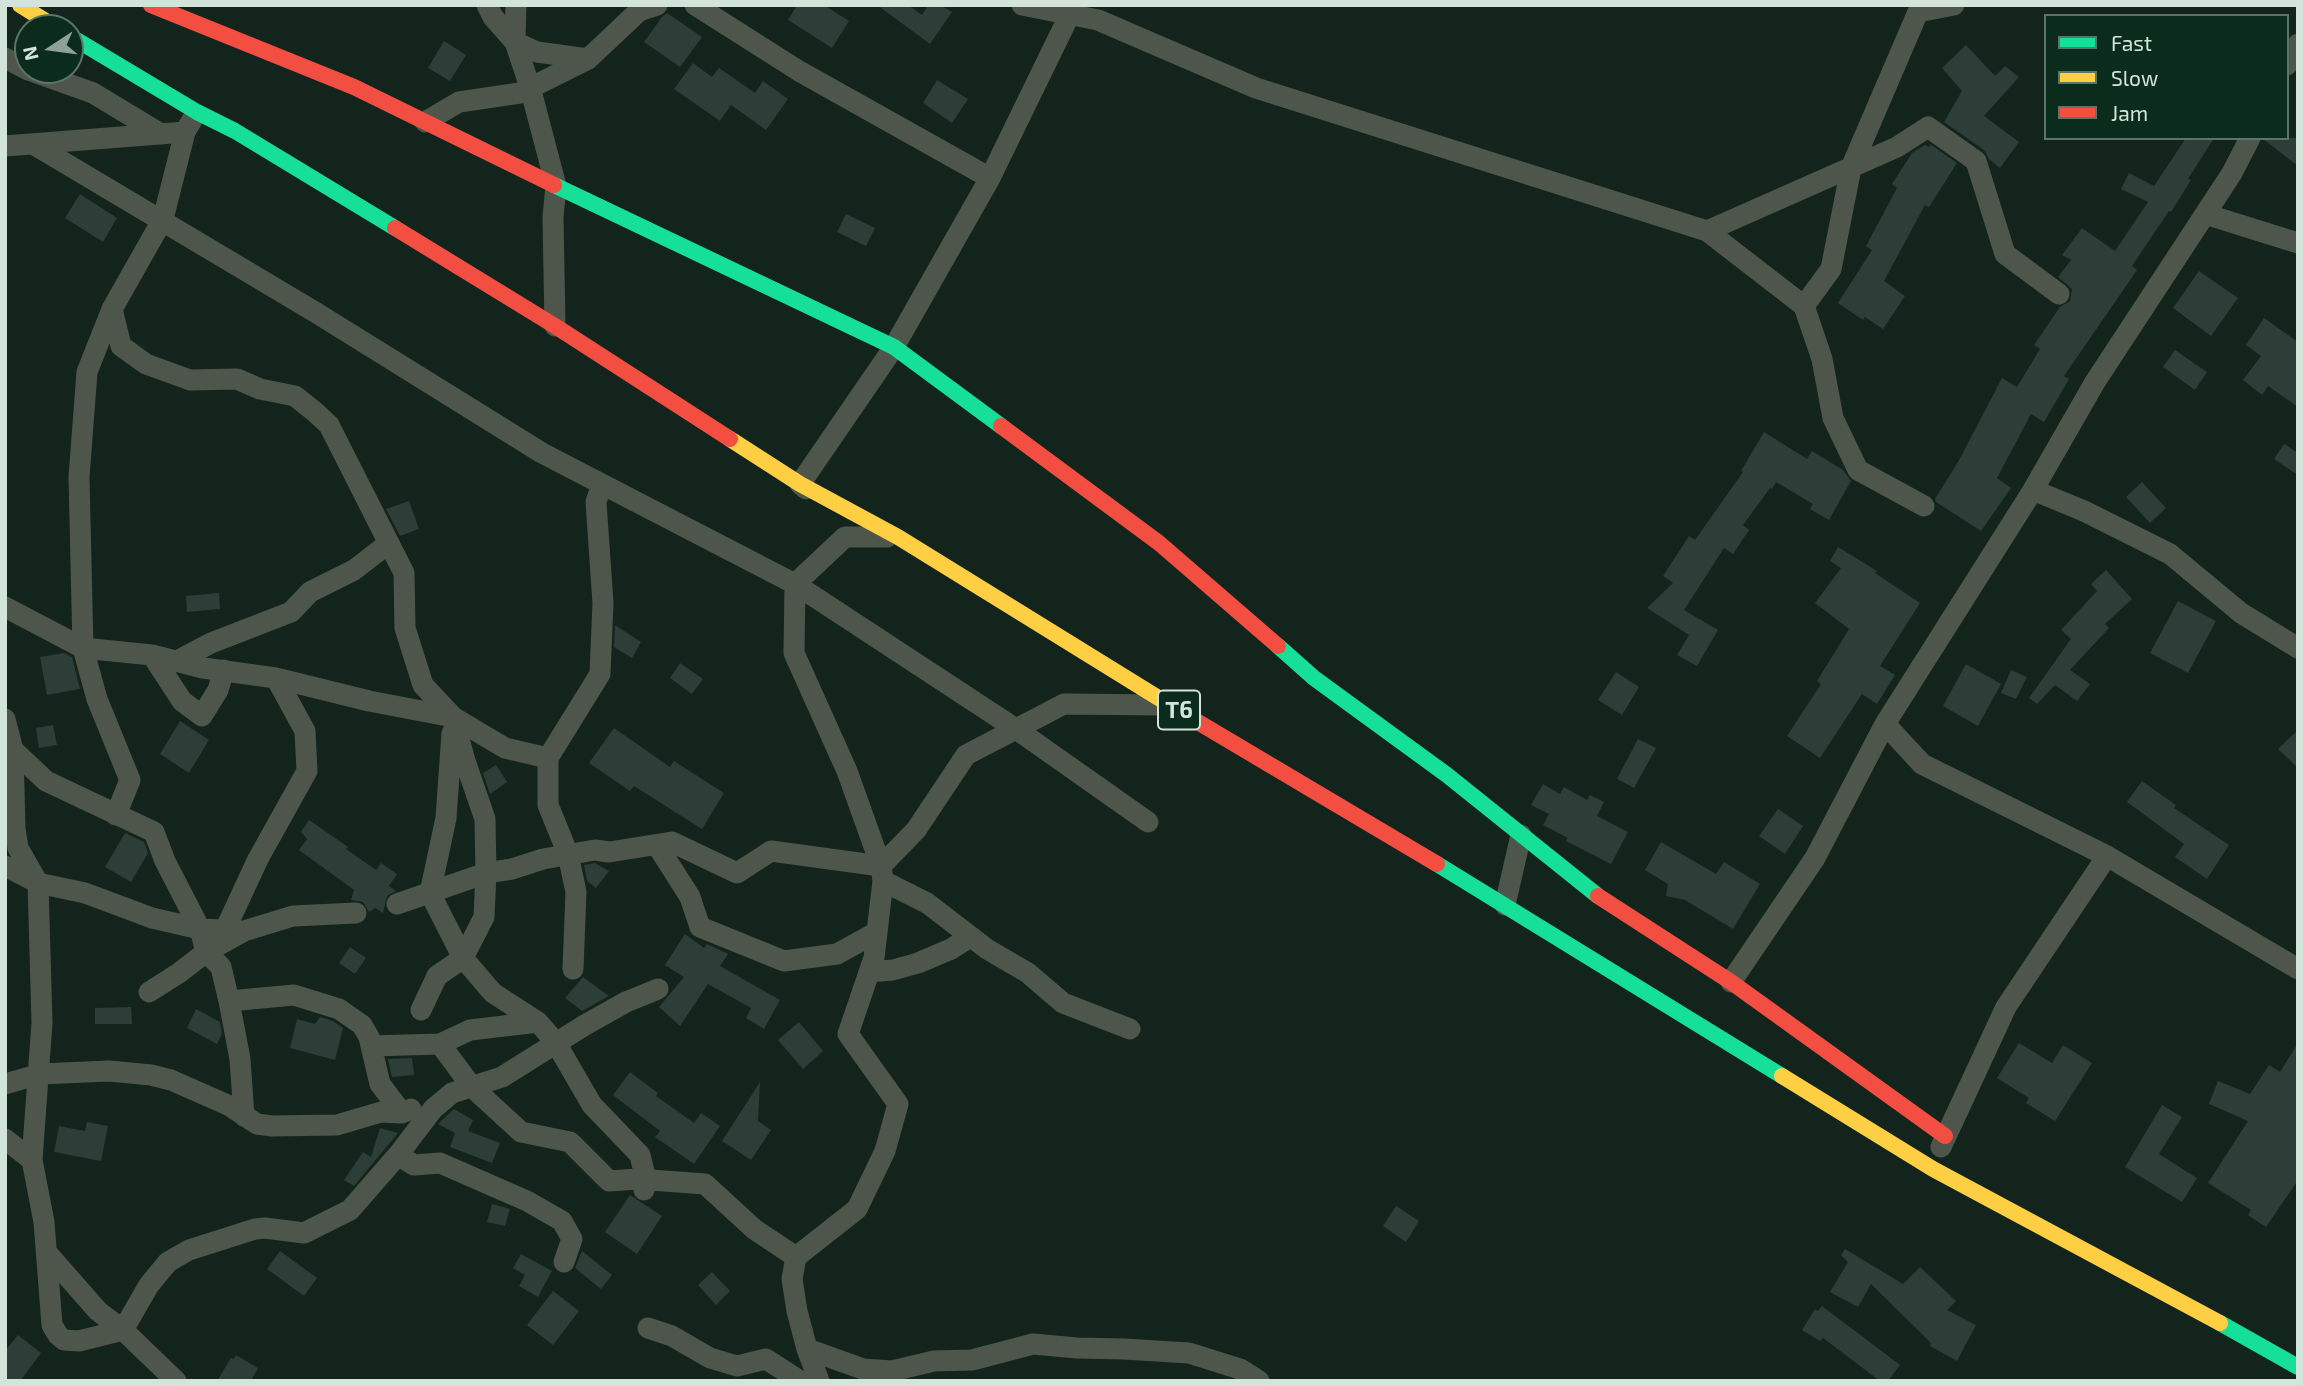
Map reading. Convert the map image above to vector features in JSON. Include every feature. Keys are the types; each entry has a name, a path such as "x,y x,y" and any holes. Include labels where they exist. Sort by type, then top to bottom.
{"main road":[{"path":"151,5 354,87 894,347 1159,543 1314,678 1447,775 1586,888 1731,982 1945,1136"},
{"name":"T6","path":"84,44 197,113 235,131 555,326 800,484 898,537 1170,705 1506,905 1933,1169 2242,1334 2298,1367"}],"street":[{"path":"487,5 515,42 537,52 588,59"},
{"path":"516,5 515,42 530,87 556,186 553,217 555,326"},
{"path":"425,122 459,102 520,93 588,59 639,11 657,5"},
{"path":"695,5 799,71 990,178"},
{"path":"1022,5 1073,10 1256,88 1707,232 1804,306 1822,359 1833,418 1858,470 1924,506"},
{"path":"1804,306 1831,269 1851,168 1918,12 1943,6"},
{"path":"845,538 836,515 800,484 894,347 990,178 1073,10"},
{"path":"2289,61 2298,44"},
{"path":"68,84 93,93 161,134"},
{"path":"116,815 130,780 97,699 83,648 79,477 88,372 113,309 163,219 185,132 197,113"},
{"path":"1707,232 1896,147 1928,127 1976,162 2005,254 2059,294"},
{"path":"5,146 185,132"},
{"path":"1731,982 1815,858 1885,724 2033,490 2095,382 2232,173 2249,140"},
{"path":"33,144 163,219 542,453 795,584 1016,729 1148,822"},
{"path":"2205,214 2298,243"},
{"path":"113,309 121,346 146,364 190,380 237,379 261,389 295,396 329,425 404,573 405,628 423,685 453,717 505,748 548,758"},
{"path":"573,969 576,892 568,854 548,805 548,758 600,674 603,603 596,502 602,484"},
{"path":"2033,490 2084,511 2170,554 2241,613 2298,648"},
{"path":"819,1381 797,1311 792,1279 796,1257 857,1209 885,1151 898,1104 848,1034 874,958 882,873 847,771 794,653 795,584 845,538 898,537"},
{"path":"177,661 211,643 291,612 310,592 354,570 389,543"},
{"path":"5,607 83,648 152,655 276,678 369,701 453,717"},
{"path":"152,655 182,701 202,716 218,690 223,670"},
{"path":"149,992 179,973 234,930 258,859 307,771 305,731 276,678"},
{"path":"882,873 916,830 966,755 1064,704 1170,705"},
{"path":"421,1010 437,976 463,958 484,917 485,819 453,717"},
{"path":"453,717 446,817 430,893 463,958 493,993 537,1022 556,1043 592,1105 640,1155 645,1186"},
{"path":"5,719 18,848 38,883 42,1023 32,1160 44,1222 52,1325 58,1335 64,1340 79,1341 123,1330 149,1285 168,1262 178,1255 255,1229 304,1233 350,1210 398,1155 433,1109 452,1093"},
{"path":"1885,724 1922,764 2107,856 2298,969"},
{"path":"9,749 46,781 154,832 200,929 206,952 220,967 240,1059 244,1116"},
{"path":"1506,905 1521,835"},
{"path":"397,904 486,873 595,850 610,852 672,842 737,873 771,851 882,873 927,903 987,950 1018,967 1063,1003 1130,1029"},
{"path":"657,845 690,897 700,927 784,961 837,954 877,932"},
{"path":"1933,1169 1945,1136 2006,1007 2107,856"},
{"path":"5,866 38,883 85,892 152,918 200,929 234,930 293,916 356,913"},
{"path":"869,972 893,971 918,963 951,949 970,937"},
{"path":"5,1084 40,1074 109,1071 151,1075 171,1080 230,1106 257,1124 337,1125 381,1112 402,1113 502,1077 626,1002 658,989"},
{"path":"229,1002 294,995 339,1009 362,1025 371,1046 380,1084 402,1113"},
{"path":"371,1046 440,1044 470,1030 537,1022"},
{"path":"440,1044 472,1087 521,1132 570,1142 609,1181 645,1186 705,1184 754,1229 796,1257"},
{"path":"5,1139 32,1160"},
{"path":"398,1155 414,1165 440,1163 527,1201 562,1221 572,1239 564,1262"},
{"path":"47,1253 98,1311 123,1330 176,1381"},
{"path":"648,1328 672,1336 710,1358 737,1366 766,1359 800,1381"},
{"path":"807,1349 863,1369 892,1371 934,1361 972,1360 1033,1344 1189,1353 1240,1369 1259,1381"}],"building":[{"path":"797,5 824,5 849,21 832,48 788,20"},
{"path":"877,5 908,5 922,15 928,5 940,5 952,12 930,44"},
{"path":"667,13 702,37 680,67 644,42"},
{"path":"444,41 466,55 450,81 428,68"},
{"path":"1966,45 1995,76 2005,66 2019,77 1984,116 2019,142 2000,168 1989,159 1984,150 1944,122 1962,91 1942,68"},
{"path":"693,63 712,77 719,68 755,93 763,81 788,99 766,130 731,105 720,121 674,89"},
{"path":"937,80 968,99 952,123 923,103"},
{"path":"2298,138 2298,166 2264,140"},
{"path":"2185,140 2213,140 2171,212 2169,211 2132,266 2137,270 2064,376 2069,379 2044,422 2031,414 1997,478 2011,488 1981,531 1935,499 1958,462 2002,378 2017,387 2040,349 2034,345 2060,307 2070,301 2072,289 2058,277 2071,260 2062,255 2082,228 2115,251 2148,202 2121,189 2129,173 2154,186"},
{"path":"1930,144 1957,163 1929,207 1925,205 1884,281 1905,296 1883,329 1865,317 1863,320 1838,303 1872,250 1866,246 1897,188 1892,184 1912,153 1925,145 1929,147"},
{"path":"80,194 117,218 103,242 65,218"},
{"path":"846,214 875,228 866,246 837,232"},
{"path":"2199,271 2238,298 2211,336 2173,308"},
{"path":"2264,318 2298,342 2298,407 2268,386 2262,395 2243,380 2261,356 2246,345"},
{"path":"2175,350 2207,372 2195,390 2163,367"},
{"path":"1764,432 1807,459 1812,451 1843,470 1851,481 1829,520 1810,509 1813,504 1776,482 1772,489 1770,488 1743,525 1749,530 1733,554 1724,548 1684,610 1718,630 1697,666 1677,655 1689,635 1647,608 1673,583 1663,576 1689,536 1695,540 1743,472 1741,471"},
{"path":"2284,444 2298,453 2298,475 2274,459"},
{"path":"2142,482 2166,508 2150,523 2126,497"},
{"path":"409,501 419,529 400,536 386,509"},
{"path":"1838,547 1877,571 1875,573 1920,603 1880,666 1895,675 1877,704 1862,694 1820,758 1787,736 1821,684 1817,681 1849,629 1815,603 1841,568 1830,561"},
{"path":"2106,570 2132,599 2105,624 2109,628 2070,670 2090,684 2077,701 2055,685 2037,704 2029,698 2071,639 2061,630 2097,591 2091,584"},
{"path":"219,593 220,609 187,612 186,596"},
{"path":"2178,601 2216,621 2188,673 2150,653"},
{"path":"615,625 641,642 632,658 614,647"},
{"path":"64,653 72,657 80,689 47,695 40,657"},
{"path":"680,663 703,679 692,694 670,678"},
{"path":"1966,664 2001,684 1978,726 1943,706"},
{"path":"2011,670 2027,677 2016,699 2001,693"},
{"path":"1616,672 1639,687 1622,715 1598,700"},
{"path":"180,721 209,740 189,773 160,754"},
{"path":"53,725 57,745 39,748 36,728"},
{"path":"614,728 670,767 674,761 724,793 702,829 634,786 630,791 589,763"},
{"path":"2298,730 2298,768 2278,749"},
{"path":"1638,739 1656,748 1634,788 1617,779"},
{"path":"496,765 507,782 490,794 483,773"},
{"path":"2142,781 2176,805 2174,808 2229,845 2207,879 2175,857 2184,844 2127,802"},
{"path":"1543,784 1560,794 1564,787 1587,800 1590,795 1604,802 1597,816 1628,832 1611,864 1566,841 1568,838 1543,825 1549,814 1531,805"},
{"path":"1778,809 1803,826 1785,854 1759,836"},
{"path":"309,820 376,870 381,863 397,874 389,886 396,891 387,896 383,913 375,908 369,912 363,902 351,900 354,890 299,850 307,839 301,832"},
{"path":"125,833 144,842 148,853 131,882 105,867"},
{"path":"1661,842 1716,874 1724,862 1760,884 1733,929 1685,900 1666,896 1668,884 1645,870"},
{"path":"595,863 609,871 596,888 587,881 584,865"},
{"path":"685,934 704,948 707,944 728,954 720,966 780,1000 764,1029 746,1018 751,1008 708,984 680,1026 659,1007 684,977 665,965"},
{"path":"350,947 366,958 355,974 339,963"},
{"path":"583,977 609,996 582,1011 565,998"},
{"path":"131,1007 132,1024 95,1024 95,1008"},
{"path":"196,1009 220,1022 222,1034 217,1044 187,1028"},
{"path":"320,1017 343,1028 335,1060 290,1048 297,1019 315,1024"},
{"path":"799,1022 823,1051 803,1069 778,1040"},
{"path":"2019,1043 2052,1063 2063,1045 2092,1063 2055,1121 2026,1103 2029,1098 1997,1078"},
{"path":"2298,1043 2298,1180 2266,1227 2248,1215 2251,1210 2208,1183 2248,1121 2209,1104 2218,1081 2250,1094 2269,1065 2280,1072"},
{"path":"412,1058 414,1075 392,1077 388,1059"},
{"path":"630,1072 658,1093 656,1096 694,1123 701,1113 720,1126 694,1164 655,1137 660,1131 613,1095"},
{"path":"760,1082 758,1121 771,1130 751,1160 722,1141"},
{"path":"2162,1105 2182,1117 2159,1154 2197,1178 2182,1202 2125,1167"},
{"path":"454,1109 473,1120 468,1131 500,1143 492,1163 450,1147 455,1133 438,1124"},
{"path":"87,1122 108,1126 101,1161 54,1152 59,1126 85,1131"},
{"path":"380,1128 398,1133 354,1186 344,1180 363,1152 371,1157"},
{"path":"630,1195 662,1216 637,1254 605,1232"},
{"path":"492,1204 510,1209 505,1226 487,1222"},
{"path":"1396,1206 1419,1221 1406,1242 1383,1226"},
{"path":"1845,1249 1903,1284 1920,1267 1956,1301 1947,1310 1976,1325 1957,1361 1930,1346 1931,1343 1871,1284 1858,1307 1830,1292 1848,1262 1841,1255"},
{"path":"280,1251 317,1278 304,1296 267,1269"},
{"path":"582,1251 612,1275 601,1289 575,1268"},
{"path":"521,1254 552,1271 538,1297 519,1286 525,1275 513,1268"},
{"path":"712,1272 730,1291 716,1305 698,1285"},
{"path":"553,1291 579,1311 553,1345 527,1325"},
{"path":"1822,1306 1900,1365 1888,1381 1880,1381 1823,1338 1820,1341 1802,1330 1815,1309 1818,1311"},
{"path":"18,1335 41,1353 20,1381 5,1381 5,1351"},
{"path":"236,1355 258,1368 251,1381 217,1381 231,1358 234,1359"}],"traffic: fast":[{"path":"84,44 197,112 235,131 395,228"},
{"path":"554,185 894,347 1001,426"},
{"path":"1278,646 1314,678 1447,775 1598,896"},
{"path":"1437,864 1782,1076"},
{"path":"2220,1323 2298,1367"}],"traffic: slow":[{"path":"20,5 34,14"},
{"path":"730,439 800,484 898,537 1186,715"},
{"path":"1782,1076 1933,1169 2220,1323"}],"traffic: jam":[{"path":"151,5 354,87 554,185"},
{"path":"395,228 555,326 730,439"},
{"path":"1001,426 1159,543 1278,646"},
{"path":"1186,715 1437,864"},
{"path":"1598,896 1731,982 1945,1136"}]}
